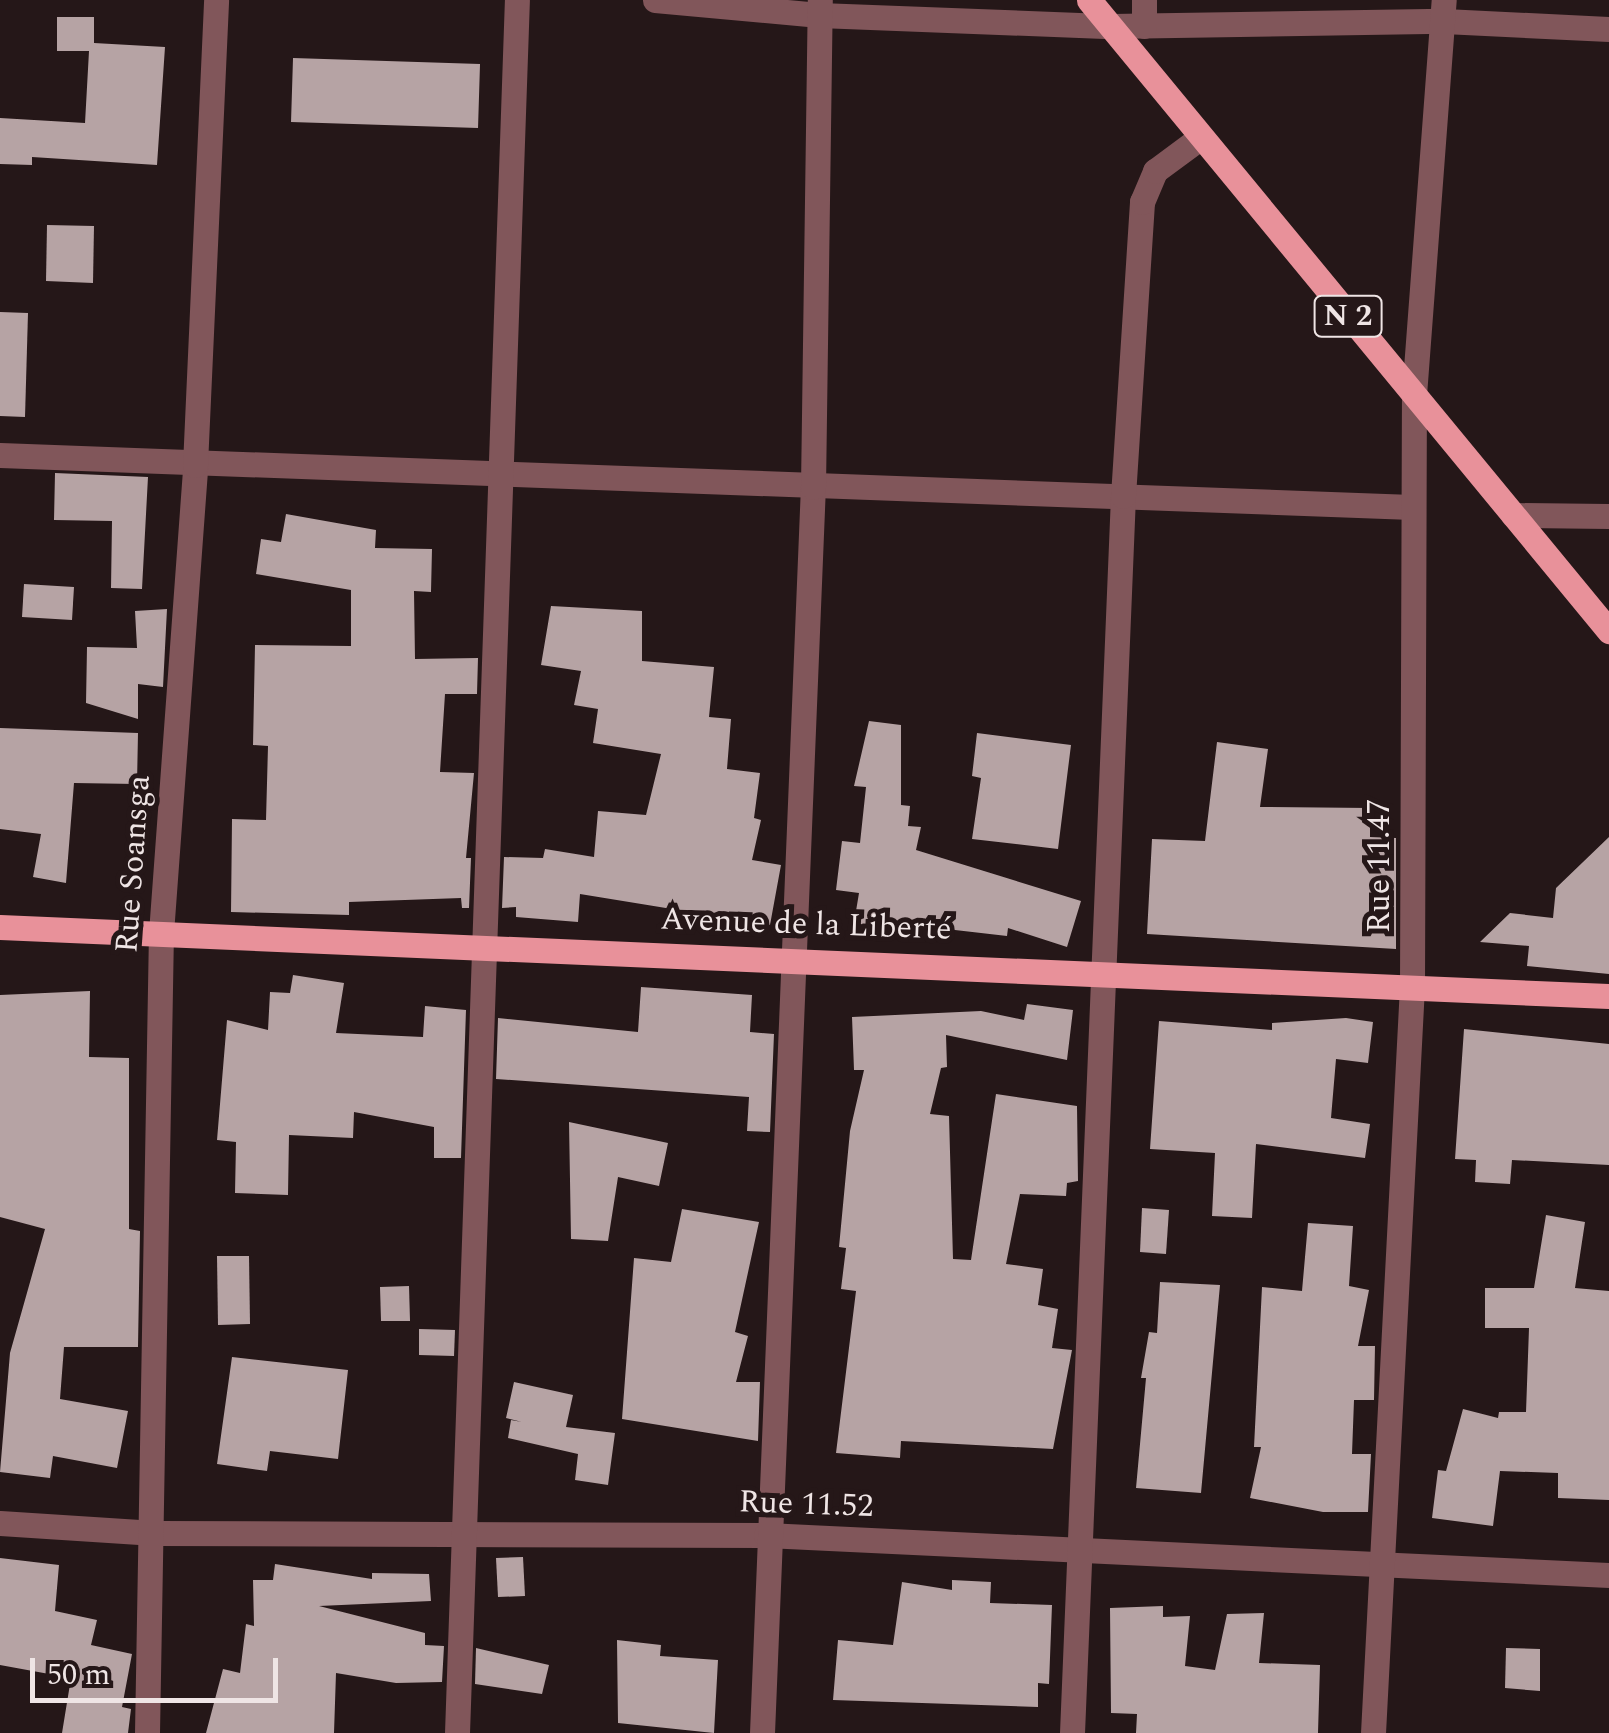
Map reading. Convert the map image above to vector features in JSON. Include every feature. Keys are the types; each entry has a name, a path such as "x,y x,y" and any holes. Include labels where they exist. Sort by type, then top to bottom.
{"main road":[{"name":"N 2","path":"1090,0 1609,631"},
{"name":"Avenue de la Liberté","path":"0,927 1106,970 1609,996"}],"street":[{"name":"Rue Soansga","path":"147,1733 155,1533 160,933 195,466 216,0"},
{"path":"457,1733 481,944 503,470 517,0"},
{"path":"654,0 1111,26 1144,13 1444,10 1609,29"},
{"path":"762,1733 789,957 812,487 819,7"},
{"name":"Rue 11.47","path":"1373,1733 1412,986 1414,395 1444,10"},
{"path":"1072,1733 1124,496 1142,202 1155,171 1200,137"},
{"path":"0,455 195,466 503,470 812,487 1412,507"},
{"path":"1513,515 1609,516"},
{"name":"Rue 11.52","path":"0,1522 155,1533 766,1535 1609,1575"}],"building":[{"path":"57,17 94,17 94,43 165,47 157,165 32,157 32,165 0,164 0,118 85,123 89,51 57,51"},
{"path":"293,58 480,64 478,128 291,122"},
{"path":"47,225 94,226 93,283 46,281"},
{"path":"0,312 28,313 25,417 0,416"},
{"path":"55,473 148,477 142,589 111,588 112,521 54,520"},
{"path":"286,514 376,530 375,548 432,549 431,592 414,591 415,659 478,658 477,694 445,694 440,772 474,773 466,858 471,858 469,908 462,908 461,898 349,902 349,915 231,912 232,819 266,820 268,746 253,745 255,645 351,646 351,590 256,574 261,539 281,542"},
{"path":"24,584 74,587 72,620 22,617"},
{"path":"551,606 642,611 642,661 714,667 709,717 731,719 727,769 760,773 754,818 761,820 752,860 781,865 770,925 580,894 578,922 516,917 516,907 502,908 504,857 543,858 545,849 594,857 598,811 646,815 661,754 593,743 598,709 574,705 581,671 541,665"},
{"path":"167,609 163,687 138,684 138,719 86,703 87,647 137,648 135,611"},
{"path":"869,721 901,725 901,805 910,806 908,826 921,827 916,850 1081,901 1067,947 1008,928 1007,936 929,927 928,934 854,923 859,893 836,890 842,841 860,843 866,787 854,786"},
{"path":"0,728 138,733 137,784 74,783 66,883 33,877 41,834 0,829"},
{"path":"977,733 1071,745 1058,849 972,839 981,778 972,776"},
{"path":"1217,742 1268,749 1260,807 1370,808 1370,837 1396,838 1396,949 1147,934 1152,839 1205,841"},
{"path":"1609,837 1609,974 1527,966 1529,946 1480,942 1510,913 1553,918 1556,888"},
{"path":"293,975 344,983 336,1033 423,1037 425,1006 466,1010 461,1158 434,1158 434,1127 354,1112 353,1138 289,1135 288,1195 235,1193 236,1142 217,1140 227,1020 268,1030 270,992 290,993"},
{"path":"641,987 752,995 750,1032 774,1034 770,1132 747,1131 749,1097 496,1079 498,1018 638,1032"},
{"path":"90,991 89,1057 129,1058 129,1229 140,1231 138,1347 64,1347 60,1399 128,1411 117,1468 53,1456 50,1478 0,1472 10,1353 45,1229 0,1217 0,995"},
{"path":"1027,1004 1073,1010 1067,1060 946,1035 947,1067 941,1068 930,1114 949,1116 953,1259 971,1260 996,1094 1077,1106 1078,1181 1067,1183 1066,1196 1020,1194 1006,1264 1043,1269 1038,1305 1058,1309 1052,1348 1072,1350 1053,1449 901,1441 900,1458 836,1453 856,1291 841,1289 846,1248 839,1247 850,1131 864,1070 854,1070 852,1017 981,1011 1024,1020"},
{"path":"1346,1018 1373,1022 1368,1063 1336,1059 1331,1118 1370,1124 1365,1158 1256,1144 1252,1218 1212,1216 1215,1153 1150,1149 1159,1021 1272,1030 1272,1023"},
{"path":"1464,1029 1609,1044 1609,1165 1512,1160 1510,1184 1475,1182 1476,1160 1455,1159"},
{"path":"569,1122 668,1143 659,1186 618,1177 608,1241 571,1239"},
{"path":"1142,1208 1169,1210 1166,1254 1140,1252"},
{"path":"682,1209 759,1222 735,1332 748,1336 736,1382 760,1382 758,1441 622,1419 634,1258 671,1262"},
{"path":"1546,1215 1585,1222 1575,1288 1609,1291 1609,1500 1558,1498 1558,1473 1500,1471 1493,1526 1432,1518 1438,1470 1446,1471 1463,1409 1498,1418 1499,1412 1526,1412 1529,1328 1485,1328 1485,1288 1534,1288"},
{"path":"1308,1223 1353,1226 1349,1286 1369,1290 1358,1346 1375,1346 1374,1400 1354,1400 1352,1454 1371,1454 1368,1512 1323,1512 1250,1498 1261,1447 1254,1447 1262,1287 1302,1291"},
{"path":"217,1256 249,1256 250,1324 218,1325"},
{"path":"1160,1282 1220,1285 1201,1493 1136,1488 1146,1378 1141,1378 1149,1332 1157,1333"},
{"path":"409,1286 410,1321 381,1321 380,1287"},
{"path":"419,1329 455,1330 454,1356 419,1355"},
{"path":"232,1357 348,1370 338,1459 270,1451 267,1471 217,1464"},
{"path":"514,1382 573,1395 566,1427 615,1433 608,1485 575,1480 578,1454 508,1438 511,1420 522,1422 506,1418"},
{"path":"523,1557 525,1596 498,1597 496,1558"},
{"path":"0,1558 59,1565 55,1611 97,1620 91,1645 132,1654 122,1707 131,1709 128,1733 62,1733 71,1678 0,1665"},
{"path":"275,1564 372,1579 372,1573 429,1574 431,1601 319,1606 425,1633 425,1645 444,1646 442,1682 396,1683 336,1673 334,1733 206,1733 223,1669 240,1673 246,1624 254,1626 253,1580 273,1580"},
{"path":"952,1580 991,1582 990,1603 1052,1605 1049,1684 1038,1683 1038,1707 833,1700 838,1640 893,1645 902,1582 952,1590"},
{"path":"1163,1606 1163,1617 1190,1616 1185,1666 1215,1670 1227,1614 1264,1613 1259,1663 1320,1665 1318,1733 1136,1733 1137,1714 1111,1713 1110,1608"},
{"path":"617,1640 661,1645 660,1656 718,1660 714,1733 618,1723"},
{"path":"476,1648 549,1665 542,1694 475,1684"},
{"path":"1506,1648 1540,1649 1540,1691 1505,1688"}]}
